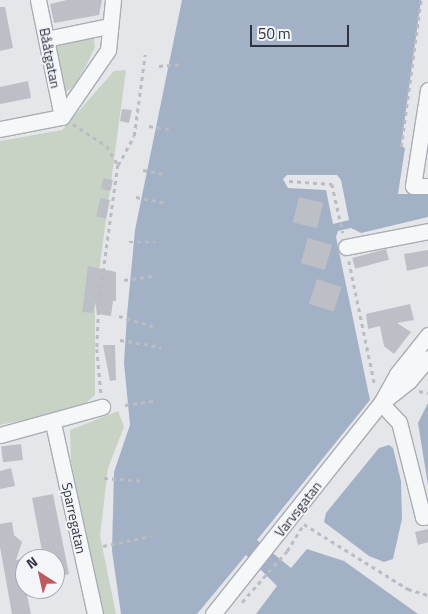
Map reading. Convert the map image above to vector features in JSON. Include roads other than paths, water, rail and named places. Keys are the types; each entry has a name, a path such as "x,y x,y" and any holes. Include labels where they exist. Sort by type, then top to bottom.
{"street":[{"name":"Bååtgatan","path":"38,0 62,116"},
{"path":"0,129 62,116 108,50 113,0"},
{"path":"46,39 109,26"},
{"path":"428,90 413,186 428,186"},
{"path":"345,241 428,231"},
{"name":"Varvsgatan","path":"214,614 381,403 397,374 428,335"},
{"name":"Varvsgatan","path":"381,403 409,381 428,358"},
{"path":"381,403 400,422 423,517 428,516"},
{"path":"0,435 53,423 102,407"},
{"name":"Sparregatan","path":"53,423 95,614"}],"water":[{"path":"182,0 421,0 401,146 405,148 398,194 428,194 428,217 361,233 351,228 338,231 336,237 370,400 257,540 291,568 307,549 344,561 418,614 256,614 277,586 246,555 197,614 121,614 112,551 114,472 130,425 124,363 135,230","holes":["287,175 337,175 341,180 349,220 333,224 326,190 288,188 283,179"]},
{"path":"428,403 428,485 418,423"},
{"path":"389,445 393,448 401,481 402,519 393,559 384,562 369,556 324,522 326,513 379,448"}]}
